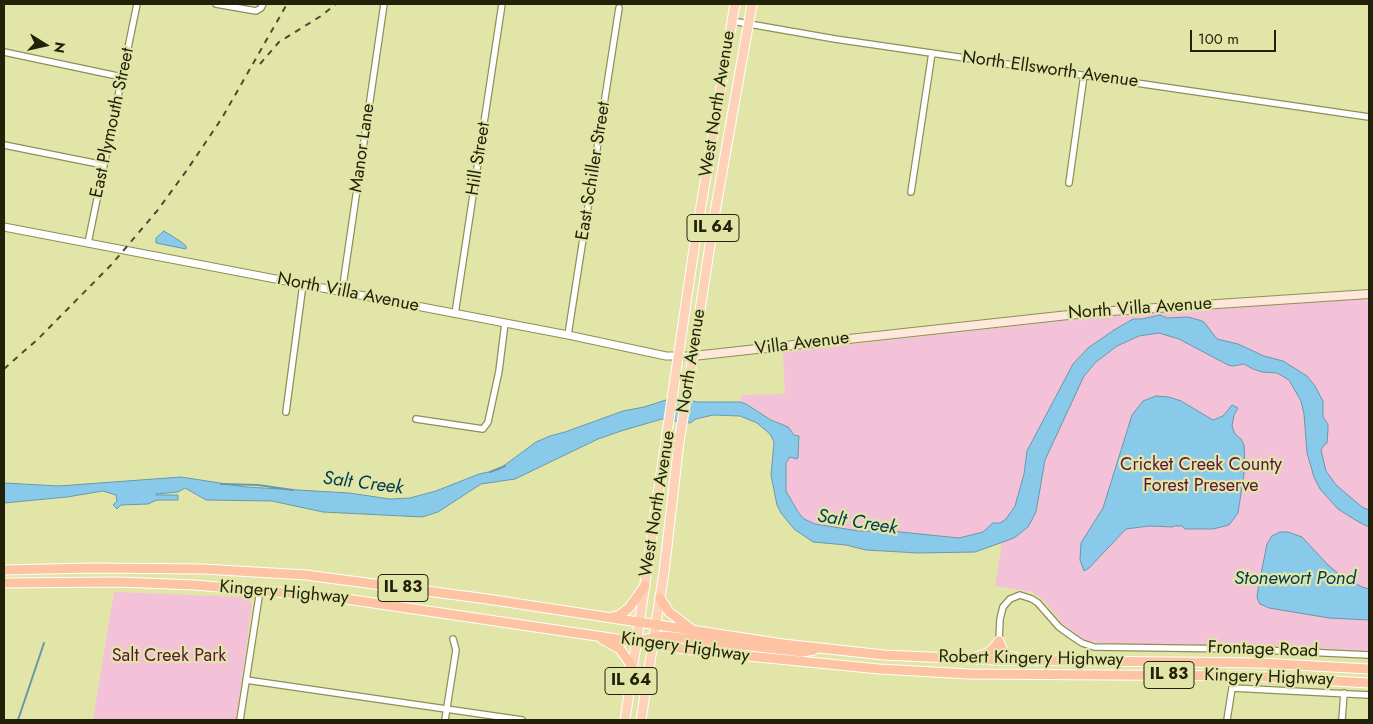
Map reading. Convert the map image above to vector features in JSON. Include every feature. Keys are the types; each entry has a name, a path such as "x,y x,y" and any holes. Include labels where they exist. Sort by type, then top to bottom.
{"highway":[{"name":"Kingery Highway","path":"4,570 92,568 183,569 306,575 486,599 695,631"},
{"name":"Kingery Highway","path":"4,583 195,585 333,597 636,641 654,641 782,660 879,669 969,674 1252,676 1369,683"},
{"path":"608,618 618,616 629,608 645,586"},
{"path":"660,598 674,617 695,631"},
{"name":"Robert Kingery Highway","path":"695,631 884,655 969,659 1260,663 1369,669"},
{"path":"596,635 620,649 632,670"},
{"path":"654,641 664,636 802,652 822,648"},
{"path":"969,659 986,654 999,641"},
{"path":"999,641 1004,653 1008,656 1031,660"}],"main road":[{"name":"IL 64","path":"732,21 735,4"},
{"name":"North Avenue","path":"641,720 654,641 679,442 692,356 715,212 752,4"},
{"name":"West North Avenue","path":"625,720 668,440 694,248 732,21"},
{"name":"North Villa Avenue","path":"912,331 1096,312 1369,294"},
{"name":"Villa Avenue","path":"692,356 820,343 912,331"}],"street":[{"name":"East Plymouth Street","path":"88,243 137,4"},
{"path":"216,4 252,11 259,10 263,4"},
{"name":"Manor Lane","path":"342,292 384,4"},
{"name":"Hill Street","path":"455,314 502,4"},
{"name":"East Schiller Street","path":"568,335 619,8"},
{"name":"North Ellsworth Avenue","path":"732,21 835,39 1369,116"},
{"path":"4,52 122,77"},
{"path":"911,192 932,53"},
{"path":"1069,183 1084,75"},
{"path":"4,145 104,165"},
{"name":"North Villa Avenue","path":"4,227 568,335 666,356 692,356"},
{"path":"286,412 303,284"},
{"path":"416,419 484,429 488,422 499,371 505,323"},
{"path":"240,720 260,590"},
{"name":"Frontage Road","path":"999,641 1000,619 1003,607 1010,599 1020,596 1032,599 1038,603 1069,634 1082,643 1094,646 1240,648 1369,655"},
{"path":"445,720 456,650 453,640"},
{"path":"246,680 522,720"},
{"path":"1227,720 1232,688 1344,693 1369,696"},
{"path":"1342,720 1344,693"}],"green space":[{"name":"Cricket Creek County Forest Preserve","path":"1369,299 1369,651 1262,645 1110,644 1088,641 1079,637 1062,623 1045,602 1032,592 995,586 1002,542 983,532 959,538 891,531 859,531 815,524 804,519 786,491 786,463 790,457 798,457 800,439 788,427 740,402 741,395 785,394 783,352 1103,316 1204,308"},
{"name":"Salt Creek Park","path":"114,592 243,597 250,600 252,606 236,720 93,720"}],"water":[{"path":"164,231 180,241 186,246 186,249 156,243 156,238"},
{"path":"1160,315 1167,318 1188,317 1204,322 1217,339 1238,344 1264,356 1283,361 1307,376 1323,401 1323,417 1328,424 1327,443 1321,450 1326,471 1336,485 1362,507 1369,510 1369,527 1338,509 1320,489 1314,477 1307,453 1301,401 1289,380 1277,373 1262,372 1244,364 1228,365 1179,339 1159,333 1139,336 1117,346 1096,362 1084,376 1045,460 1036,512 1028,527 1014,538 975,552 918,553 866,550 846,545 813,542 794,529 777,505 771,475 774,442 770,434 757,423 740,416 713,415 696,419 690,423 662,419 621,431 598,439 515,479 481,484 438,512 422,517 323,512 272,501 206,500 185,488 178,492 156,494 178,495 178,500 157,500 148,504 121,505 117,509 113,505 117,501 116,495 103,491 67,497 4,503 4,483 59,486 181,477 246,487 349,493 390,499 410,498 436,491 479,474 498,470 536,442 550,436 623,411 666,400 686,400 698,402 740,402 771,420 788,427 794,435 799,436 798,457 797,459 790,457 786,463 786,491 804,519 815,524 859,531 891,531 959,538 983,532 993,523 1000,523 1006,519 1015,506 1024,474 1027,451 1073,364 1088,348 1133,319"},
{"path":"1156,396 1169,397 1181,401 1213,420 1223,416 1232,405 1238,408 1234,415 1232,426 1235,434 1244,445 1245,467 1238,513 1229,525 1213,529 1185,529 1182,526 1149,526 1126,529 1084,571 1080,560 1081,543 1103,508 1132,415 1143,401"},
{"name":"Stonewort Pond","path":"1280,532 1288,532 1302,537 1339,574 1369,589 1369,620 1329,618 1269,608 1260,604 1257,598 1258,589 1267,544 1272,536"}],"waterway":[{"name":"Salt Creek","path":"490,472 505,466"},
{"name":"Salt Creek","path":"221,484 258,485 293,490"},
{"path":"18,720 44,643"}],"railway":[{"path":"4,369 39,338 112,264 157,211 222,118 287,4"},
{"path":"260,64 279,42 321,16 336,4"}]}
